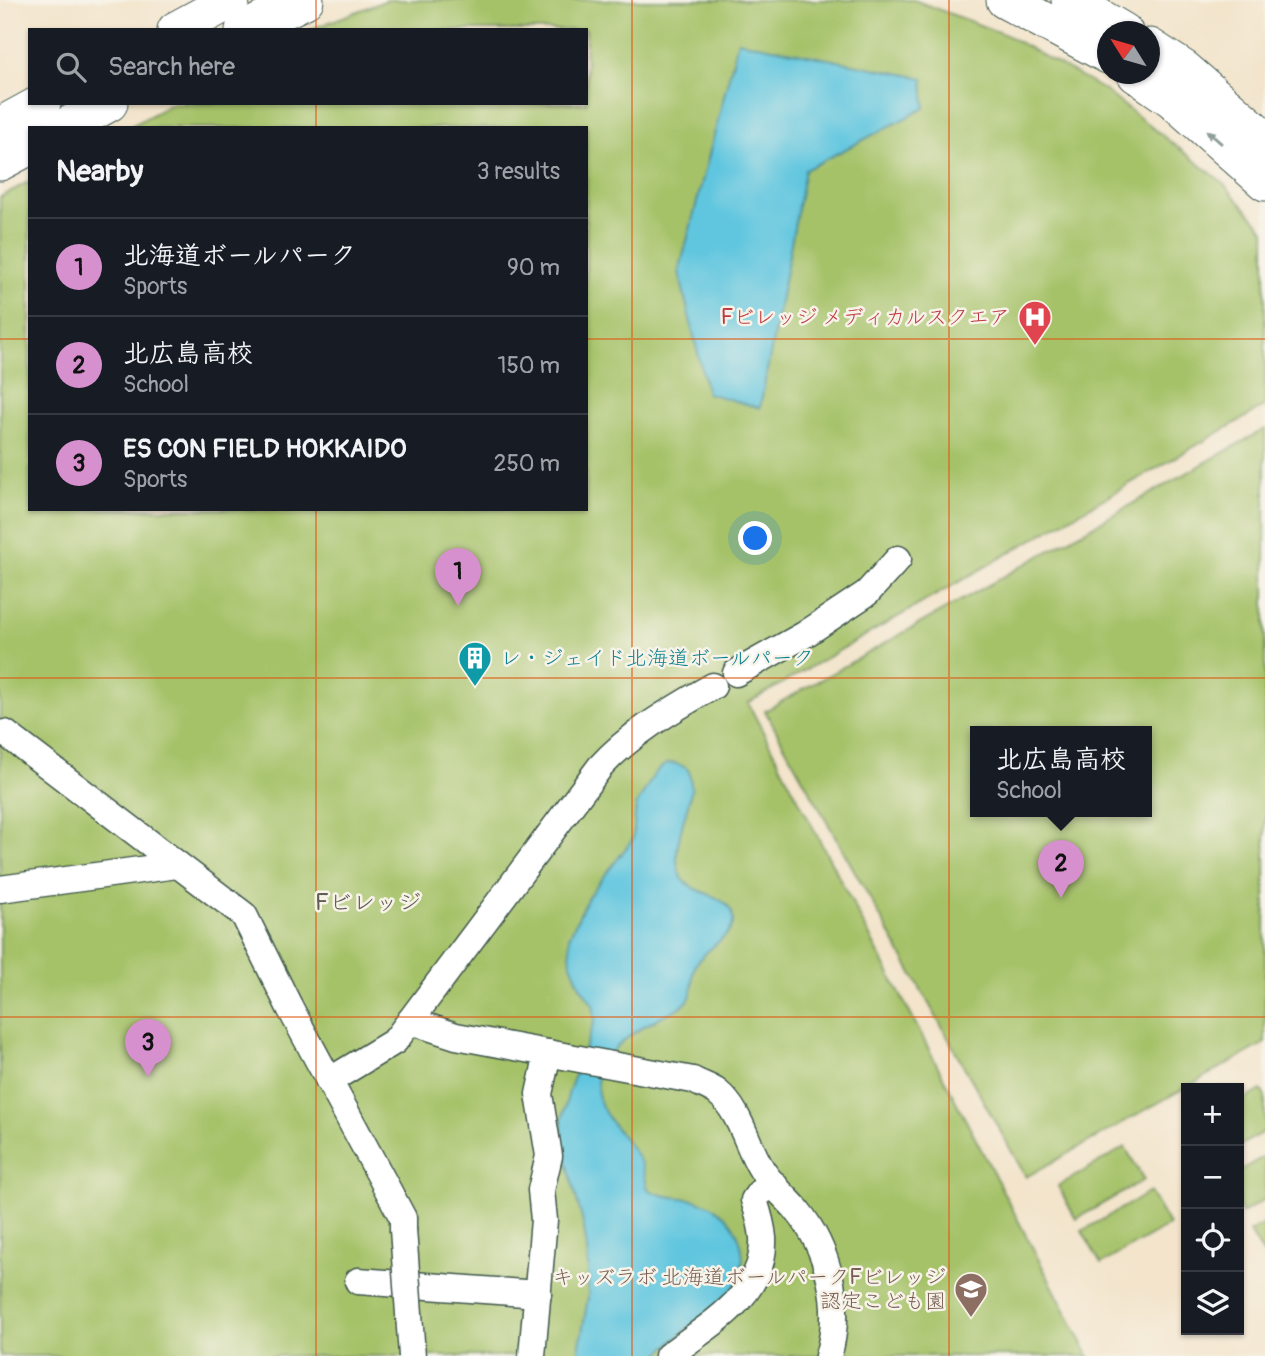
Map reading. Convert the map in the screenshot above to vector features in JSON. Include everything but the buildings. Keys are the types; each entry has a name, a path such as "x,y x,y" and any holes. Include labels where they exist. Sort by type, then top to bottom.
{"street":[{"path":"180,28 231,0"},
{"path":"248,28 305,0"},
{"path":"1005,0 1089,21"},
{"path":"1160,53 1184,69 1265,139"},
{"path":"1150,84 1172,99 1265,182"},
{"path":"0,126 38,105"},
{"path":"67,126 105,105"},
{"path":"0,162 28,147"},
{"path":"736,673 804,635 867,593 898,559"},
{"path":"328,1081 395,1041 600,767 635,733 713,686"},
{"path":"0,734 5,733 244,915 328,1081 403,1218 412,1356"},
{"path":"0,889 177,864"},
{"path":"410,1021 456,1035 693,1080 717,1092 733,1111 753,1157 763,1172 799,1212 822,1248 829,1272 833,1325 828,1356"},
{"path":"533,1356 544,1220 541,1190 549,1156 539,1094 548,1053"},
{"path":"668,1356 721,1318 749,1285 759,1264 763,1239 754,1200 759,1193 774,1184"},
{"path":"358,1281 538,1294"}],"green space":[{"path":"387,0 914,0 1006,35 1104,90 1221,181 1265,230 1265,406 748,703 1089,1356 0,1356 0,197 28,182 28,511 588,511 588,126 132,126 169,105 588,105 588,28 314,28"},
{"path":"1265,429 1265,1043 1194,1083 1181,1083 1181,1090 1026,1177 765,711"},
{"path":"1261,1090 1265,1096 1265,1131 1244,1143 1244,1100"},
{"path":"1125,1147 1144,1180 1076,1219 1058,1186"},
{"path":"1265,1156 1265,1199 1244,1212 1244,1209 1244,1168"},
{"path":"1150,1192 1169,1225 1101,1264 1082,1231"},
{"path":"1265,1223 1265,1257 1250,1232"}],"water":[{"path":"738,41 923,78 925,108 805,170 760,408 707,393 679,272"},
{"path":"673,763 689,771 691,785 678,846 681,876 686,883 728,906 732,913 732,928 696,964 687,1002 639,1029 619,1045 603,1064 597,1086 607,1116 639,1159 648,1189 655,1193 706,1204 724,1215 737,1233 741,1244 742,1267 739,1278 728,1294 656,1356 578,1356 588,1297 588,1258 584,1227 562,1143 562,1119 569,1091 595,1020 593,1005 580,986 571,964 569,937 588,897 633,839 636,806 655,773 666,764"}],"place":[{"name":"Fビレッジ メディカルスクエア","path":"1035,347"},
{"name":"北海道ボールパーク","path":"458,606"},
{"name":"レ・ジェイド北海道ボールパーク","path":"475,688"},
{"name":"北広島高校","path":"1061,898"},
{"name":"ES CON FIELD HOKKAIDO","path":"148,1077"},
{"name":"キッズラボ 北海道ボールパークFビレッジ 認定こども園","path":"971,1319"}],"district":[{"name":"Fビレッジ","path":"368,902"}]}
